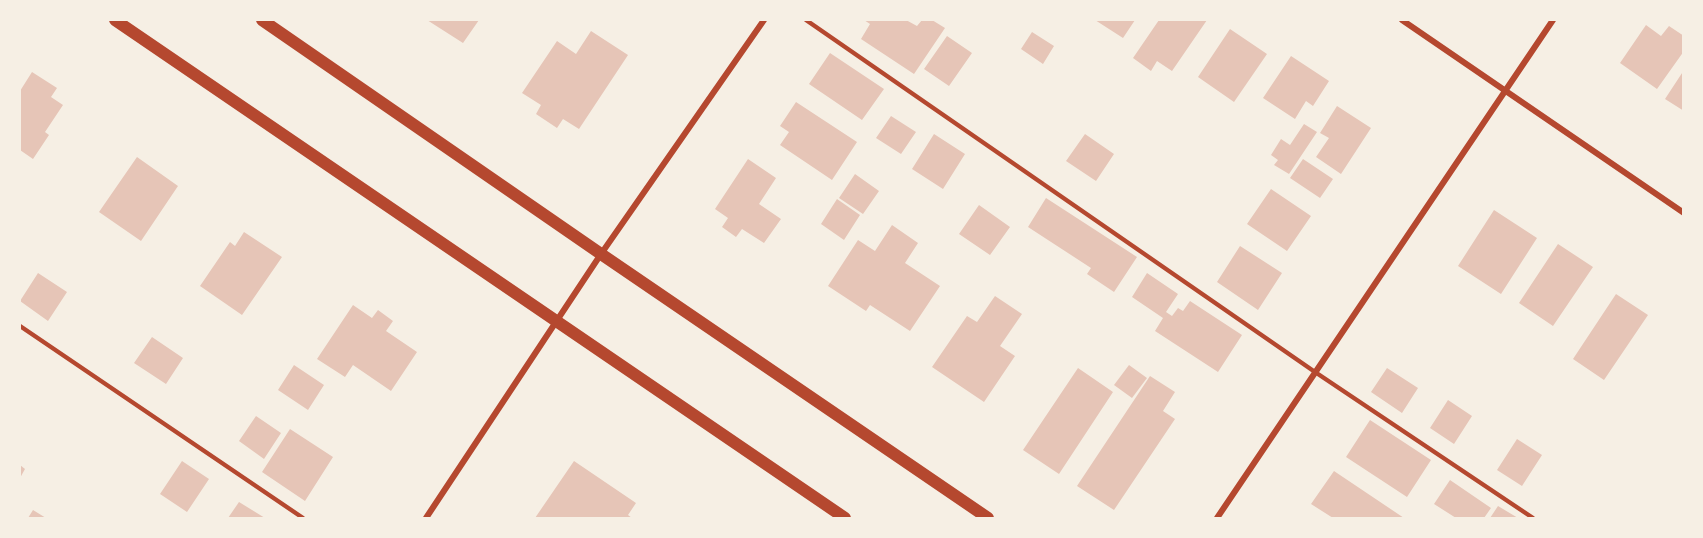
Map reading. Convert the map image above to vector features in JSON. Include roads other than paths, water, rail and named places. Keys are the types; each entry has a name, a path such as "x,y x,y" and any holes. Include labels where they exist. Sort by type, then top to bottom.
{"main road":[{"path":"116,20 845,519"},
{"path":"262,20 988,519"}],"street":[{"path":"426,519 556,321 764,20"},
{"path":"1401,20 1683,213"},
{"path":"1217,519 1553,20"}],"lane":[{"path":"806,20 1315,372 1533,519"},
{"path":"20,326 303,519"}]}
